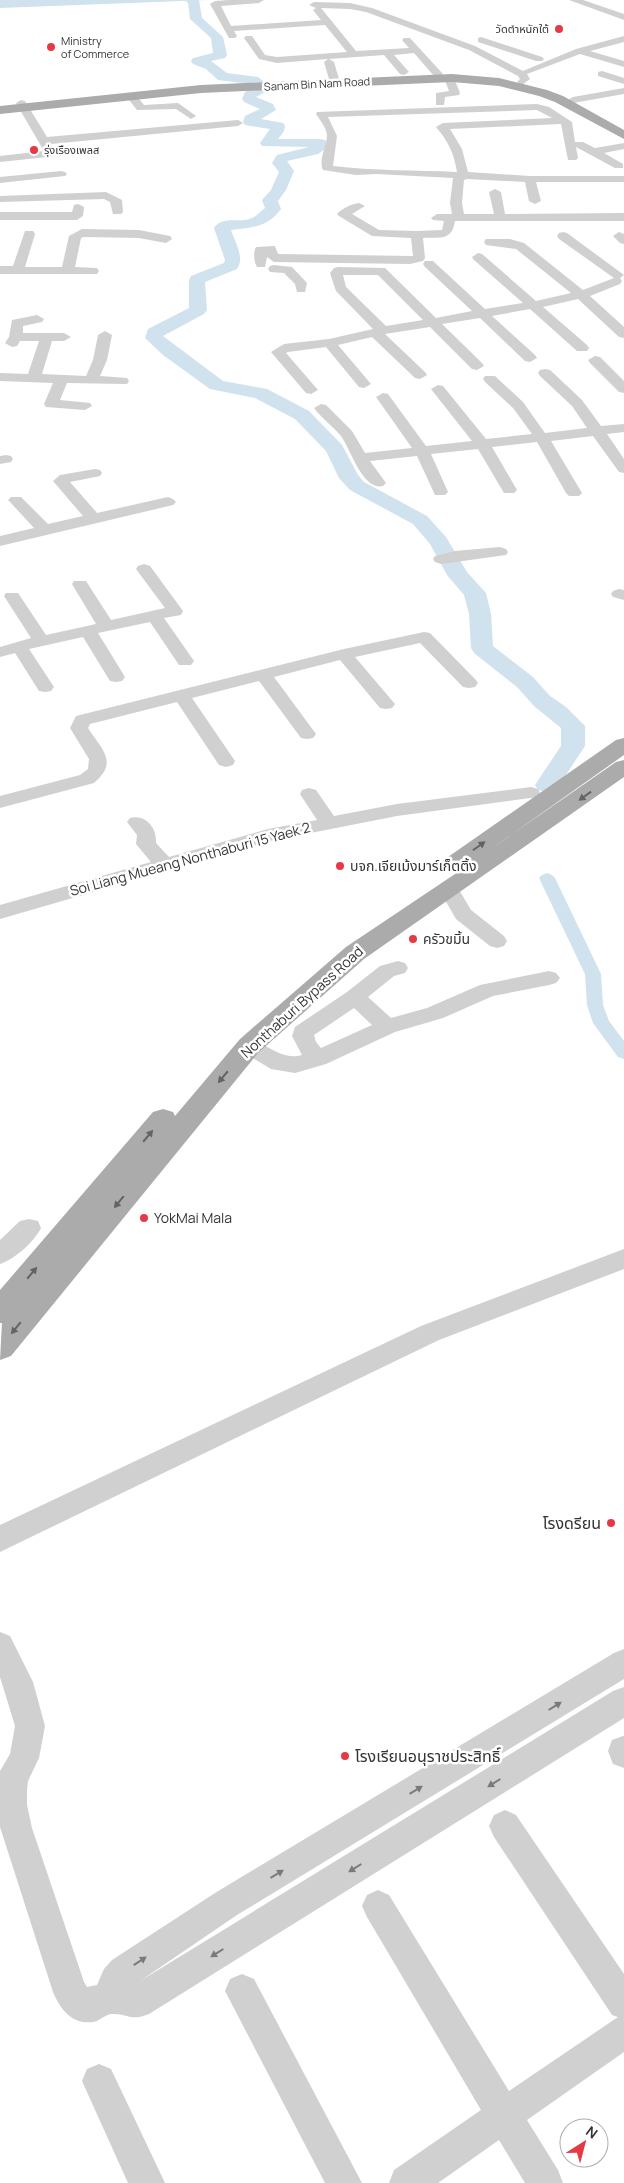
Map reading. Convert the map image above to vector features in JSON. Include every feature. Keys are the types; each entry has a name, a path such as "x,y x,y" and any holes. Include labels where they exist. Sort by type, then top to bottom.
{"main road":[{"name":"Sanam Bin Nam Road","path":"274,84 334,79 474,75 522,78 552,91 624,135"},
{"name":"Sanam Bin Nam Road","path":"0,110 178,87 443,76 477,79 522,87 574,104 624,128"},
{"name":"Sanam Bin Nam Road","path":"0,105 23,106 253,85"},
{"name":"Nonthaburi Bypass Road","path":"0,1310 230,1040 333,949 624,745"},
{"name":"Nonthaburi Bypass Road","path":"0,1347 249,1046 355,953 448,888 510,848 624,767"}],"street":[{"path":"259,0 215,4 230,32 328,22"},
{"path":"574,0 624,17"},
{"path":"312,3 348,41 354,55"},
{"path":"312,3 359,8 420,29 435,29 466,35 539,59"},
{"path":"418,18 522,78 579,51 624,39"},
{"path":"435,29 401,37 443,76 455,93 440,95 440,103"},
{"path":"249,38 262,57 270,59 416,50"},
{"path":"472,48 488,42"},
{"path":"579,51 624,64"},
{"path":"387,53 404,72"},
{"path":"329,62 334,79"},
{"path":"602,74 624,81"},
{"path":"550,112 624,92"},
{"path":"131,96 142,108 182,107 191,116"},
{"path":"0,180 63,170 56,153 44,141 23,106"},
{"path":"163,107 173,118"},
{"path":"572,158 568,126 540,107 322,114 331,127 333,140 326,156 328,173 377,171 530,179 624,179"},
{"path":"359,206 343,214 376,233 417,235 445,233 448,231 449,218 456,203 462,166 447,131 441,126 563,121"},
{"path":"44,141 238,123"},
{"path":"579,144 619,166"},
{"path":"593,152 624,146"},
{"path":"0,159 78,151"},
{"path":"530,179 535,201"},
{"path":"495,192 500,217"},
{"path":"0,199 106,196 116,200 117,212"},
{"path":"0,216 78,216"},
{"path":"449,218 624,217"},
{"path":"68,269 75,236 82,233 140,234 166,239"},
{"path":"18,270 29,234"},
{"path":"274,264 410,260 419,258 417,235"},
{"path":"563,236 620,278"},
{"path":"490,242 510,243 520,246 581,294 624,334"},
{"path":"263,248 271,249 274,264 274,274 271,276 260,270 260,250 263,248"},
{"path":"478,257 582,348"},
{"path":"274,264 288,270 301,283 301,289"},
{"path":"429,264 530,358"},
{"path":"0,270 68,269 93,271"},
{"path":"420,375 340,288 336,273 338,271 381,271 477,366"},
{"path":"350,326 379,332 431,322 484,315 581,294 620,278"},
{"path":"311,390 278,352 284,348 329,343 350,326 351,300"},
{"path":"37,319 17,323 14,340 64,337"},
{"path":"90,380 100,360 105,335"},
{"path":"34,378 47,337"},
{"path":"329,343 364,384"},
{"path":"595,360 624,389"},
{"path":"545,373 576,401 624,469"},
{"path":"1,378 122,381"},
{"path":"62,379 52,404 85,406"},
{"path":"490,380 518,405 542,438 574,493"},
{"path":"438,388 483,445 509,490"},
{"path":"383,398 422,451 440,492"},
{"path":"322,408 348,434 360,458 378,483"},
{"path":"360,458 624,428"},
{"path":"93,518 57,474 95,473"},
{"path":"16,500 44,530"},
{"path":"0,541 168,502"},
{"path":"446,557 500,552"},
{"path":"0,652 175,611 144,568"},
{"path":"80,584 106,626"},
{"path":"12,596 41,641"},
{"path":"154,616 185,662"},
{"path":"0,802 87,779 97,771 98,759 79,728 82,720 344,654 424,637 441,626"},
{"path":"88,631 116,677"},
{"path":"424,637 469,683"},
{"path":"19,647 45,687"},
{"path":"344,654 386,704"},
{"path":"263,674 307,734"},
{"path":"180,695 226,761"},
{"name":"Soi Liang Mueang Nonthaburi 15 Yaek 2","path":"0,912 268,834 448,802 531,793"},
{"path":"309,794 328,822"},
{"path":"137,822 147,834 146,844 165,865"},
{"path":"448,888 463,914 497,941"},
{"path":"318,1058 311,1052 303,1039 303,1032 355,997 387,971 398,968"},
{"path":"249,1046 279,1063 296,1065 318,1058 387,1027 435,1013 488,990 548,978"},
{"path":"355,997 387,1027"},
{"path":"0,1254 29,1228"},
{"path":"0,1539 430,1333 624,1259"},
{"path":"0,1646 18,1682 30,1726 24,1758 13,1776 11,1805 16,1828 70,1992 78,2003 92,2006 109,1997 137,2002 624,1701"},
{"path":"109,1997 116,1981 124,1972 235,1899 624,1663"},
{"path":"504,1737 523,1765"},
{"path":"505,1826 624,2003"},
{"path":"378,1906 545,2183"},
{"path":"242,1991 344,2183"},
{"path":"407,2183 624,2032"},
{"path":"99,2081 146,2183"}],"water":[{"path":"0,0 208,0 0,8"}],"waterway":[{"path":"191,0 194,1 196,19 217,37 220,55 198,61 211,66 223,77 253,80 261,85 262,88 250,95 249,99 268,107 269,110 250,119 250,122 278,126 277,131 267,143 320,143 323,146 313,151 282,158 279,163 287,171 278,190 270,200 273,209 256,223 224,226 222,228 233,260 231,266 197,280 198,310 154,333 154,338 217,385 260,393 302,415 335,449 349,478 357,486 420,520 439,541 458,575 475,593 480,614 482,648 525,682 542,701 573,726 573,746 547,785"},
{"path":"547,878 593,974 595,1005 601,1023 624,1053"}],"place":[{"name":"วัดตำหนักใต้","path":"559,29"},
{"name":"Ministry of Commerce","path":"51,47"},
{"name":"รุ่งเรืองเพลส","path":"34,150"},
{"name":"บจก.เจียเม้งมาร์เก็ตติ้ง","path":"340,866"},
{"name":"ครัวขมิ้น","path":"413,939"},
{"name":"YokMai Mala","path":"144,1218"},
{"name":"โรงดรียน","path":"611,1523"},
{"name":"โรงเรียนอนุราชประสิทธิ์","path":"345,1756"}]}
